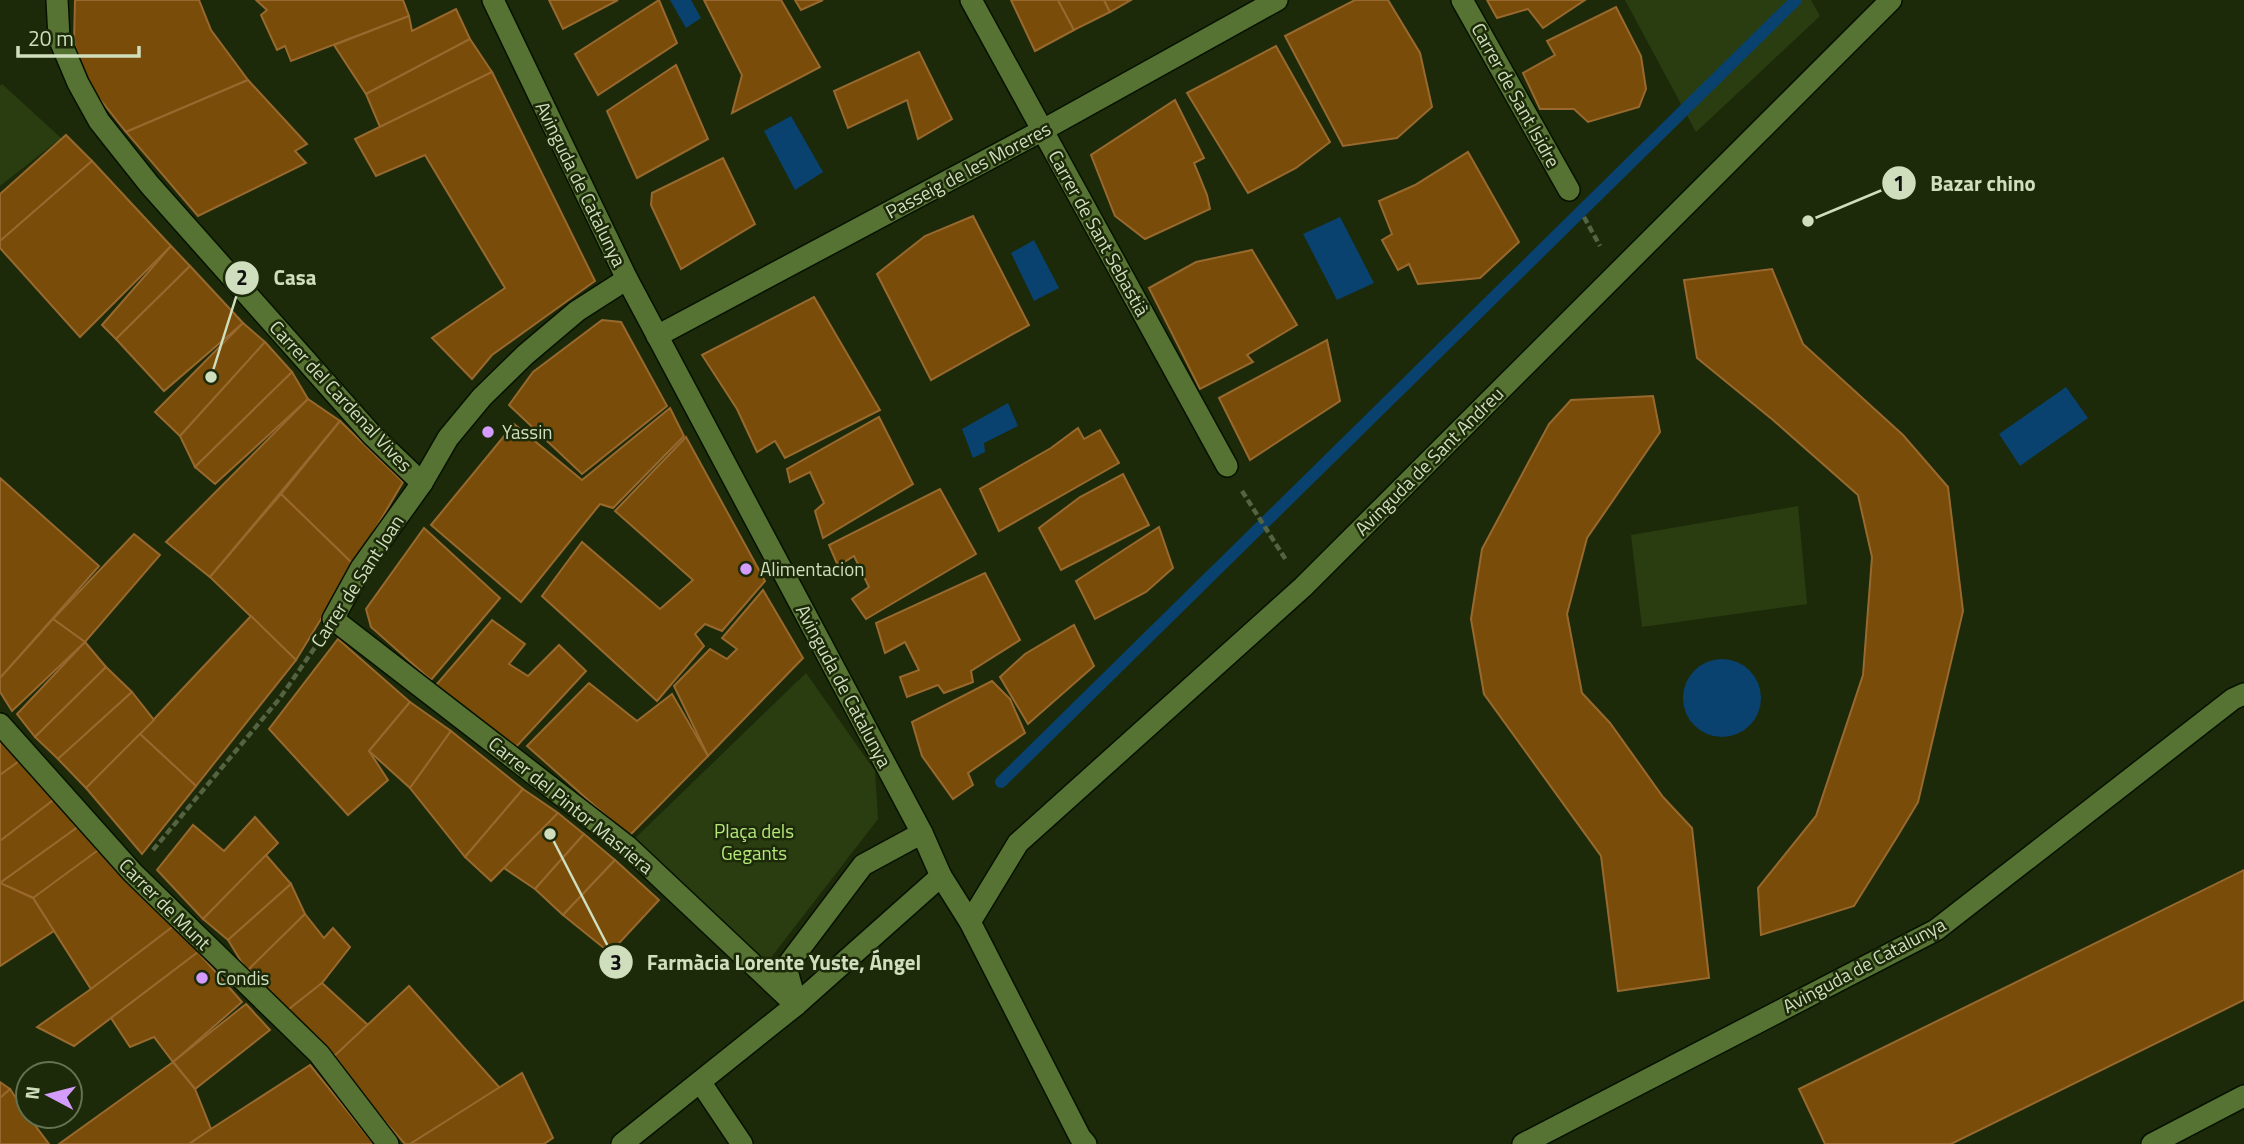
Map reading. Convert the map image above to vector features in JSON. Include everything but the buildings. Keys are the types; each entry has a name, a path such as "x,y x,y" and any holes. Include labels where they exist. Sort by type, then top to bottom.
{"street":[{"name":"Carrer del Cardenal Vives","path":"57,0 59,38 78,83 99,121 149,184 372,435 422,483"},
{"name":"Avinguda de Catalunya","path":"493,0 627,279 922,833 941,876 970,922 1080,1138 1086,1144"},
{"name":"Carrer de Sant Sebastià","path":"971,0 1227,466"},
{"name":"Passeig de les Moreres","path":"657,336 1043,130 1277,0"},
{"name":"Carrer de Sant Isidre","path":"1462,0 1569,190"},
{"name":"Avinguda de Sant Andreu","path":"970,922 1018,843 1303,587 1891,0"},
{"name":"Carrer de Sant Joan","path":"333,619 361,568 422,483 448,438 482,397 525,355 577,311 627,279"},
{"name":"Carrer del Pintor Masriera","path":"333,619 627,846 796,1005"},
{"name":"Avinguda de Catalunya","path":"1523,1144 1936,930 2222,708 2244,694"},
{"name":"Carrer de Munt","path":"0,724 133,873 319,1054 388,1144"},
{"path":"796,1005 786,967 863,865 922,833"},
{"path":"622,1144 796,1005 941,876"},
{"path":"701,1083 742,1144"},
{"path":"2154,1144 2244,1096"}],"path":[{"path":"1569,190 1616,274"},
{"path":"1227,466 1303,587"},
{"name":"Carrer de Sant Joan","path":"133,873 280,698 333,619"}],"green space":[{"path":"1625,0 1811,0 1820,16 1696,132"},
{"path":"2,84 61,138 0,186 0,86"},
{"path":"1798,506 1807,604 1642,627 1631,535"},
{"name":"Plaça dels Gegants","path":"806,673 875,771 878,819 766,964 627,846"}],"water":[{"path":"670,0 691,0 701,18 686,28"},
{"path":"791,116 823,172 795,190 764,131"},
{"path":"1340,217 1374,283 1337,300 1303,234"},
{"path":"1034,240 1059,288 1034,301 1011,253"},
{"path":"2066,387 2088,418 2020,466 1999,434"},
{"path":"1008,403 1018,426 984,443 985,452 973,458 962,429"},
{"path":"1722,659 1737,662 1754,676 1761,698 1758,713 1744,730 1722,737 1707,734 1690,720 1683,698 1686,683 1700,666"}],"waterway":[{"path":"1001,782 1796,0"}],"place":[{"name":"Bazar chino","path":"1808,221"},
{"name":"Casa","path":"211,377"},
{"name":"Yassin","path":"488,432"},
{"name":"Alimentacion","path":"746,569"},
{"name":"Farmàcia Lorente Yuste, Ángel","path":"550,834"},
{"name":"Condis","path":"202,978"}]}
